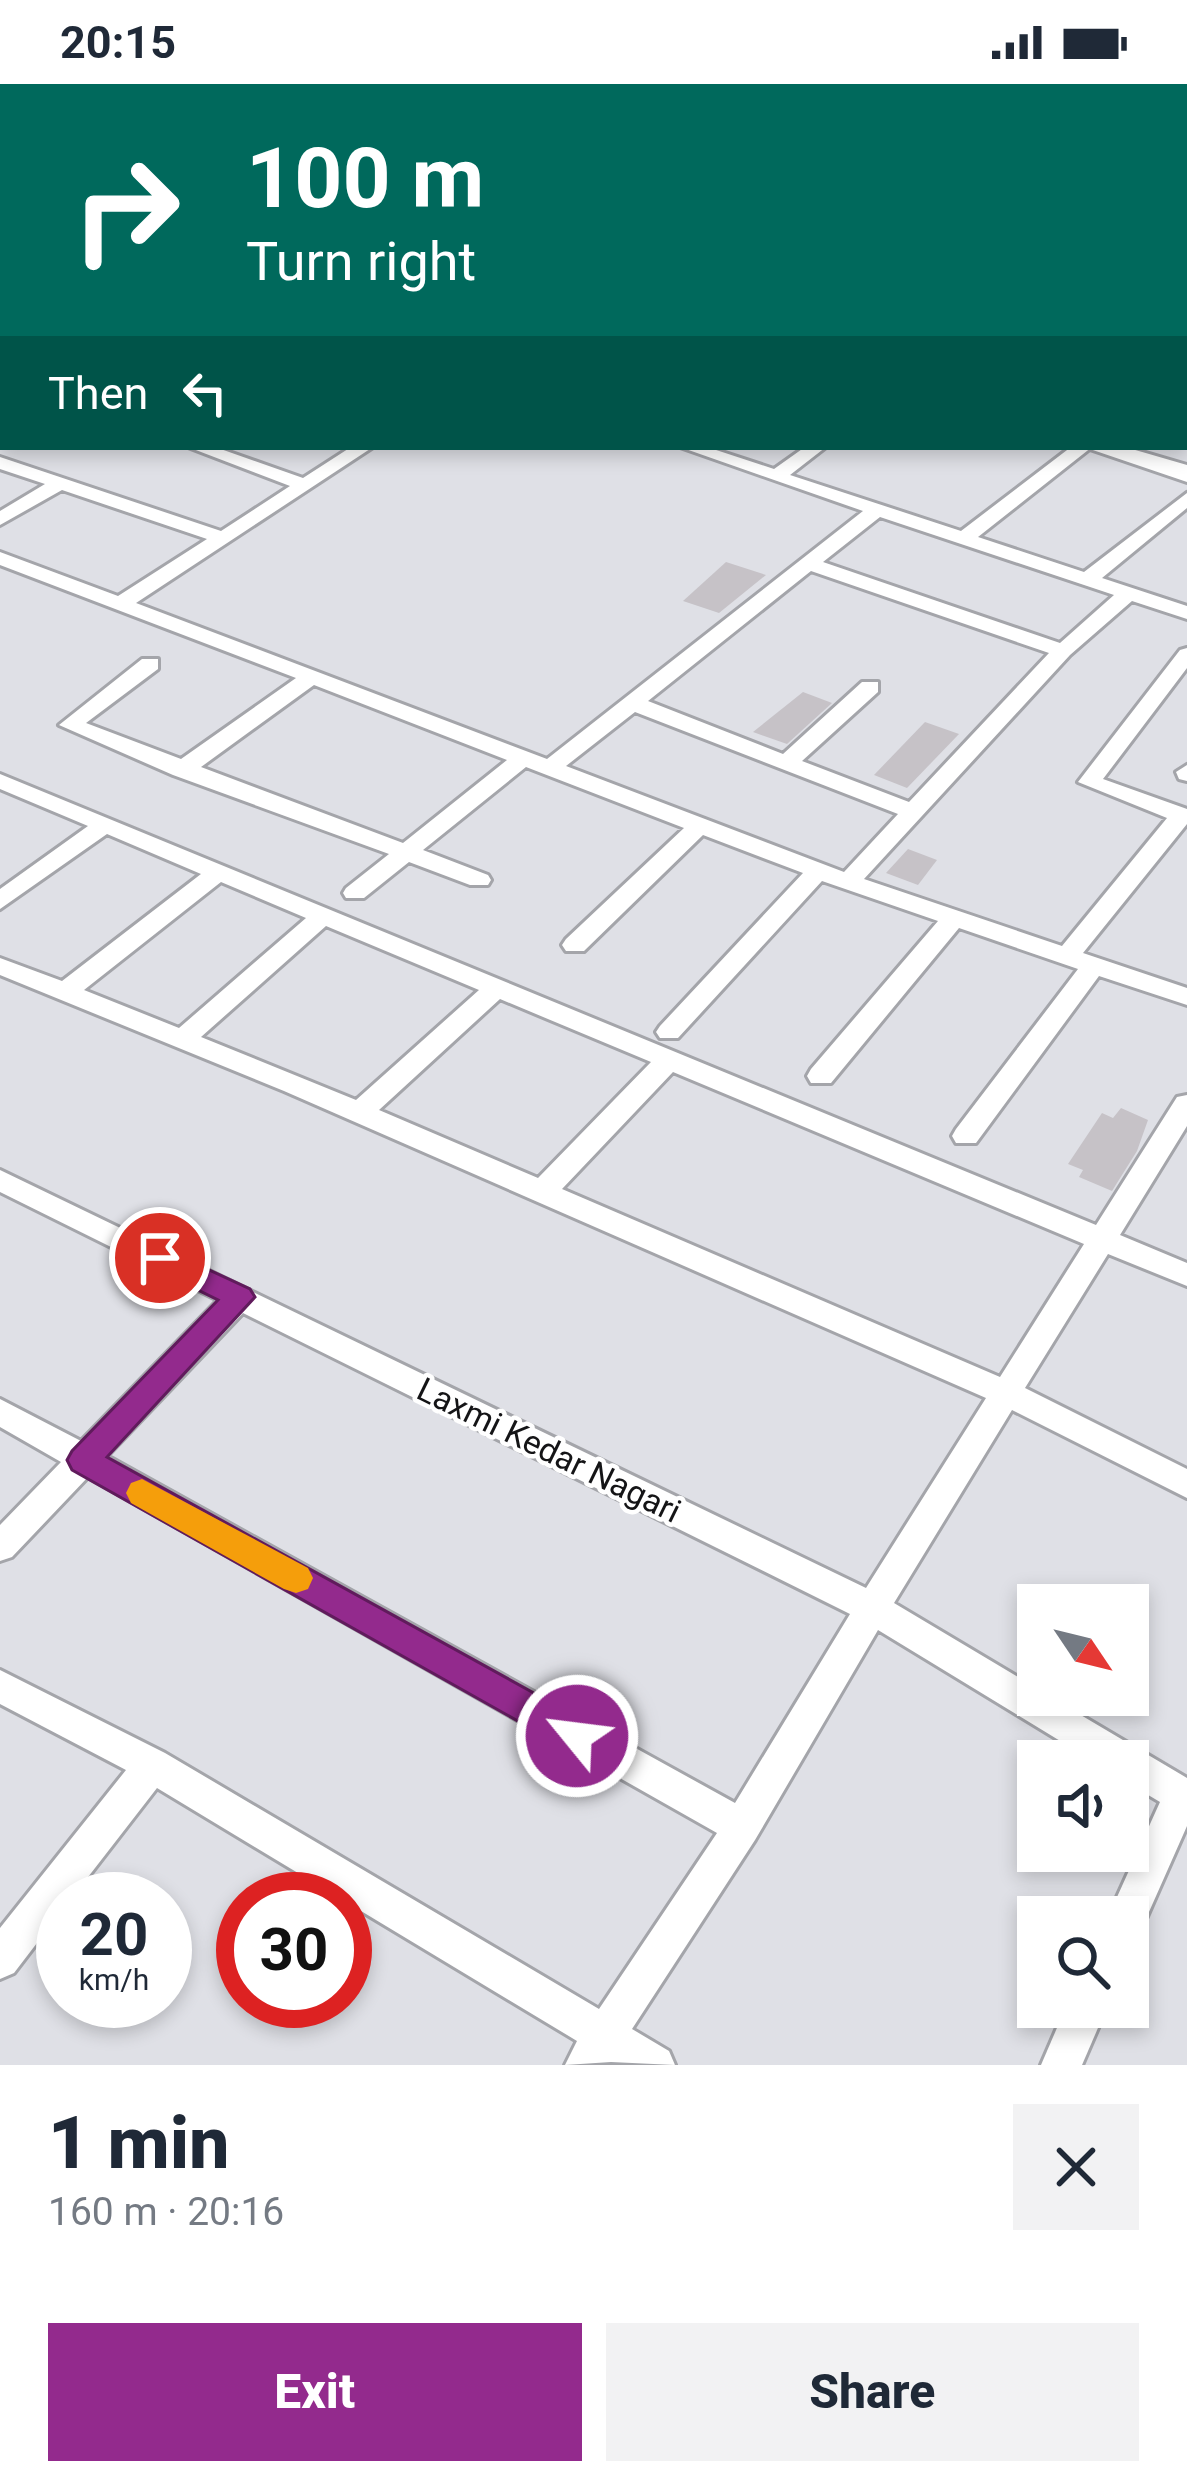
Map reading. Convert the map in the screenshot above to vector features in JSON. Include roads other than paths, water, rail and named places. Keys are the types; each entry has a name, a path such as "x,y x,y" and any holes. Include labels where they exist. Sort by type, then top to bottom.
{"street":[{"path":"206,450 305,485"},
{"path":"123,602 359,450"},
{"path":"698,450 1187,613"},
{"path":"776,476 813,450"},
{"path":"964,538 1079,450"},
{"path":"1107,450 1187,474"},
{"path":"0,463 223,538"},
{"path":"0,519 61,483"},
{"path":"1088,579 1187,499"},
{"path":"551,767 878,509"},
{"path":"0,558 848,881 1187,997"},
{"path":"809,564 1064,652"},
{"path":"848,881 1064,652 1129,592"},
{"path":"1067,956 1185,816 1089,782 1187,654"},
{"path":"150,664 70,725 479,880"},
{"path":"181,770 313,676"},
{"path":"786,763 870,687"},
{"path":"632,704 913,812"},
{"path":"356,893 409,855 525,757"},
{"path":"0,782 498,987 670,1045 1187,1275"},
{"path":"0,901 105,825"},
{"path":"575,945 700,825"},
{"path":"542,1192 819,870"},
{"path":"64,992 219,872"},
{"path":"182,1039 324,915"},
{"path":"821,1076 954,918"},
{"path":"966,1136 1094,965"},
{"path":"0,966 360,1112 1006,1393 1187,1484"},
{"path":"360,1112 498,987"},
{"path":"596,2050 742,1827 872,1608 1185,1111"},
{"name":"Laxmi Kedar Nagari","path":"0,1180 872,1608 1090,1740"},
{"path":"0,1547 239,1297"},
{"path":"0,1412 742,1827"},
{"path":"0,1686 152,1766 596,2050 655,2065"},
{"path":"0,1959 152,1766"},
{"name":"Laxmi Kedar Nagari","path":"1149,1776 1184,1797"},
{"path":"1137,1896 1184,1797"},
{"path":"1061,2065 1078,2028"}]}
